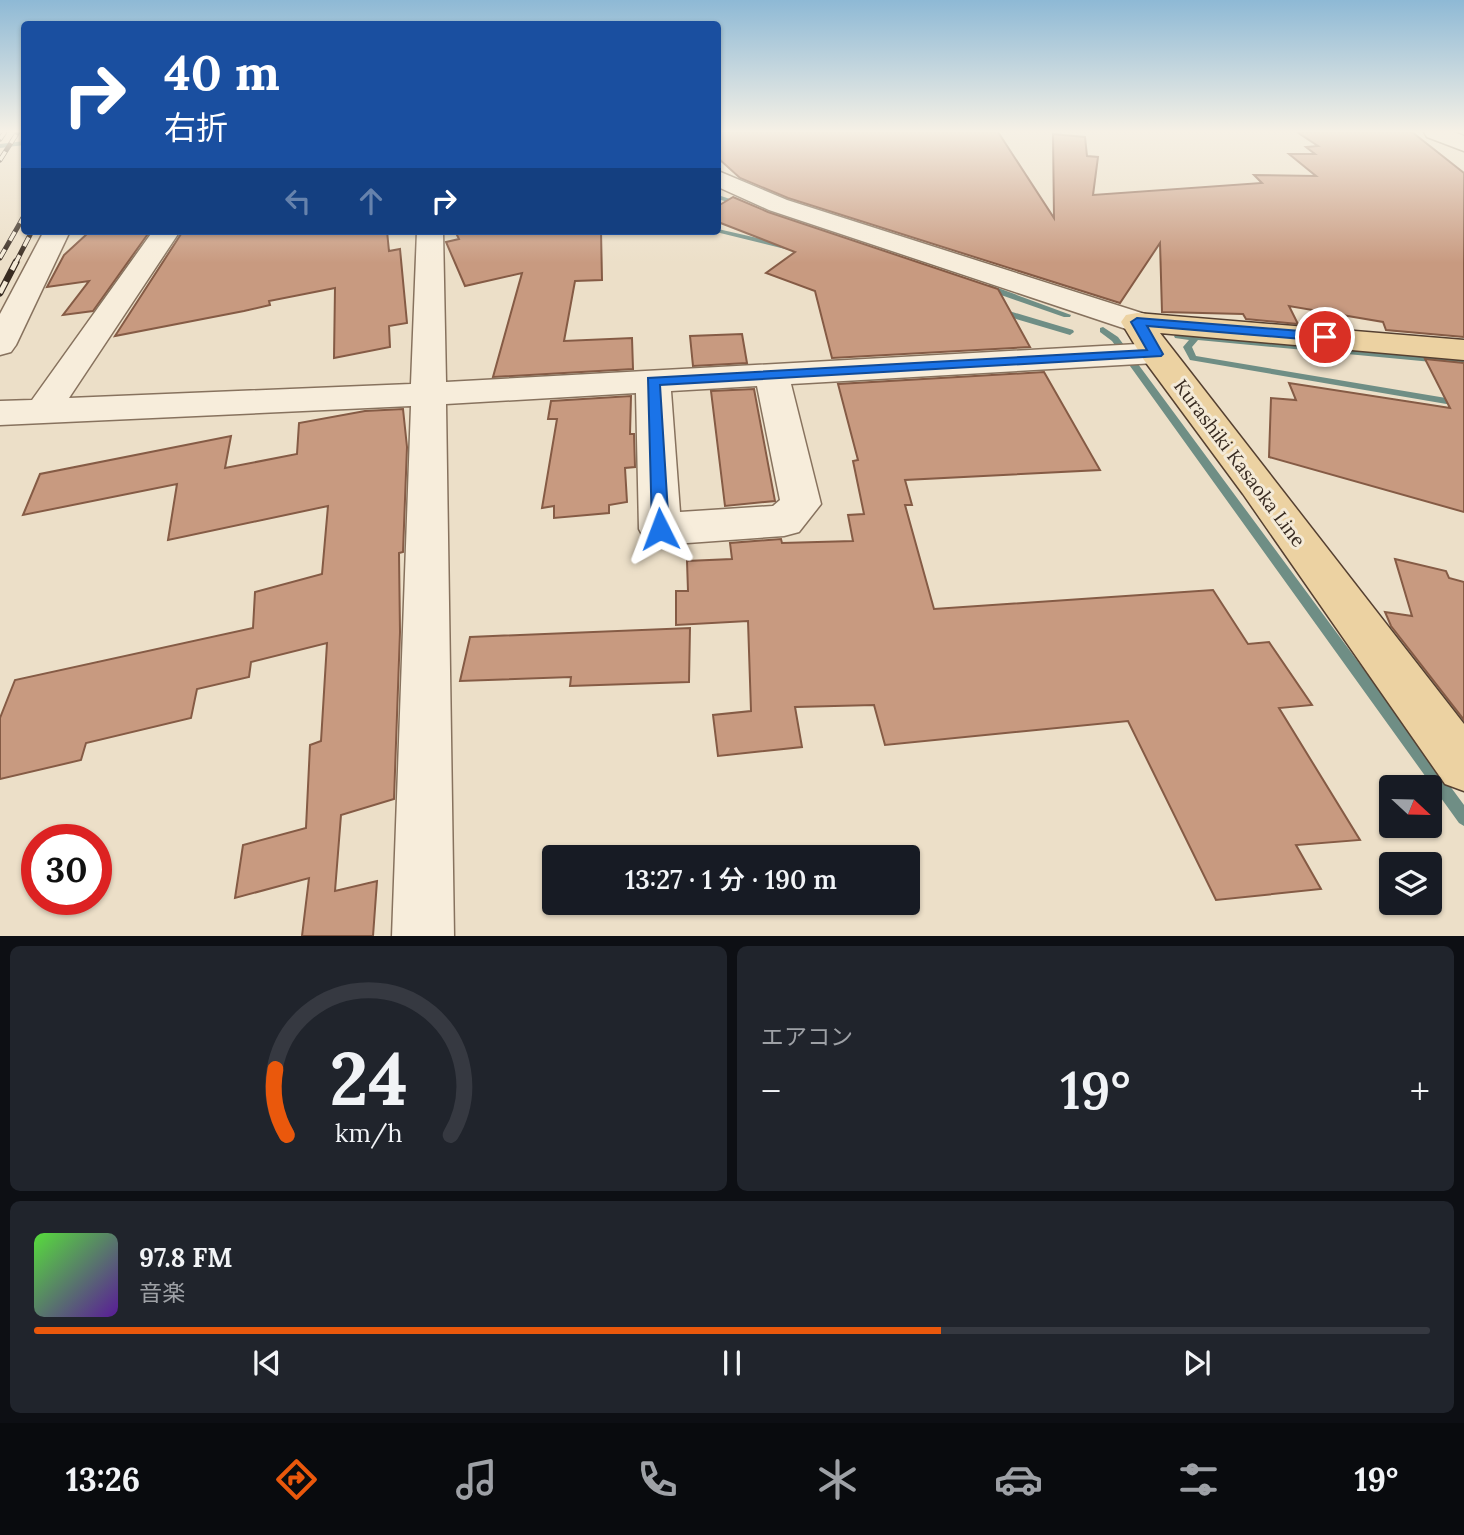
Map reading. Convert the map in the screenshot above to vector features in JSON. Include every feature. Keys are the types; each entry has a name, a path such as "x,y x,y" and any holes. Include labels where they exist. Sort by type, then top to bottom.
{"main road":[{"path":"1137,346 1464,350"},
{"name":"Kurashiki Kasaoka Line","path":"1137,346 1257,484 1464,766"}],"street":[{"path":"721,179 778,205 1137,346"},
{"path":"0,345 55,235"},
{"path":"43,411 164,235"},
{"path":"423,936 440,394 430,235"},
{"path":"0,412 440,394 772,374 1137,346"},
{"path":"653,381 660,529 784,521 801,505 772,374"}],"building":[{"path":"737,176 1026,176 1054,218 1053,176 1096,176 1093,195 1262,183 1255,176 1464,176 1464,337 1386,330 1383,322 1289,306 1298,324 1246,319 1243,314 1162,312 1160,243 1120,303 788,198"},
{"path":"733,197 768,212 998,289 1030,347 832,358 815,291 766,273 795,252 721,223 721,204"},
{"path":"86,235 147,235 93,311 63,315 89,281 47,287 64,255"},
{"path":"180,235 387,235 389,251 400,249 407,323 389,326 390,347 334,358 335,288 269,301 270,305 244,311 115,336"},
{"path":"457,235 601,235 602,280 575,281 564,341 632,338 633,369 493,377 522,273 465,286 446,242 459,239"},
{"path":"742,334 747,363 693,366 690,336"},
{"path":"1425,359 1464,363 1464,512 1269,457 1271,398 1296,400 1289,383 1450,408"},
{"path":"1044,372 1100,470 905,480 912,505 905,505 934,609 1213,590 1248,644 1269,642 1312,705 1279,708 1360,840 1296,845 1321,889 1216,900 1128,721 885,745 874,705 795,707 802,747 718,756 713,715 751,711 748,621 676,625 676,591 688,591 687,561 732,559 730,543 781,539 782,543 853,541 848,515 864,514 853,461 858,460 838,384"},
{"path":"754,389 775,501 725,506 711,391"},
{"path":"631,396 630,434 634,434 635,467 625,468 627,502 609,505 609,513 554,518 554,506 542,508 557,419 548,419 551,401"},
{"path":"403,409 407,447 403,552 399,553 400,632 394,799 341,815 335,891 377,881 373,936 302,936 309,878 235,898 243,845 306,828 310,745 321,741 327,643 251,662 249,677 197,689 191,718 86,743 81,760 0,779 0,718 15,680 253,628 255,592 322,574 328,506 168,540 177,484 23,515 40,474 231,436 225,468 297,454 299,423 365,411"},
{"path":"1395,559 1446,571 1449,578 1464,582 1464,720 1391,626 1385,612 1412,616"},
{"path":"690,628 689,682 570,686 571,677 460,681 470,637"}],"waterway":[{"path":"721,198 740,204"},
{"path":"721,232 789,248"},
{"path":"987,287 1067,315"},
{"path":"999,311 1070,332"},
{"path":"1103,330 1115,339 1464,818"},
{"path":"1178,336 1196,338"},
{"path":"1196,338 1464,362"},
{"path":"1196,338 1187,347 1193,358 1464,404"}],"railway":[{"path":"0,258 21,221"},
{"path":"15,264 30,235"},
{"path":"0,293 16,262"}],"route":[{"path":"660,529 653,381 1156,354 1137,322 1325,337"}]}
